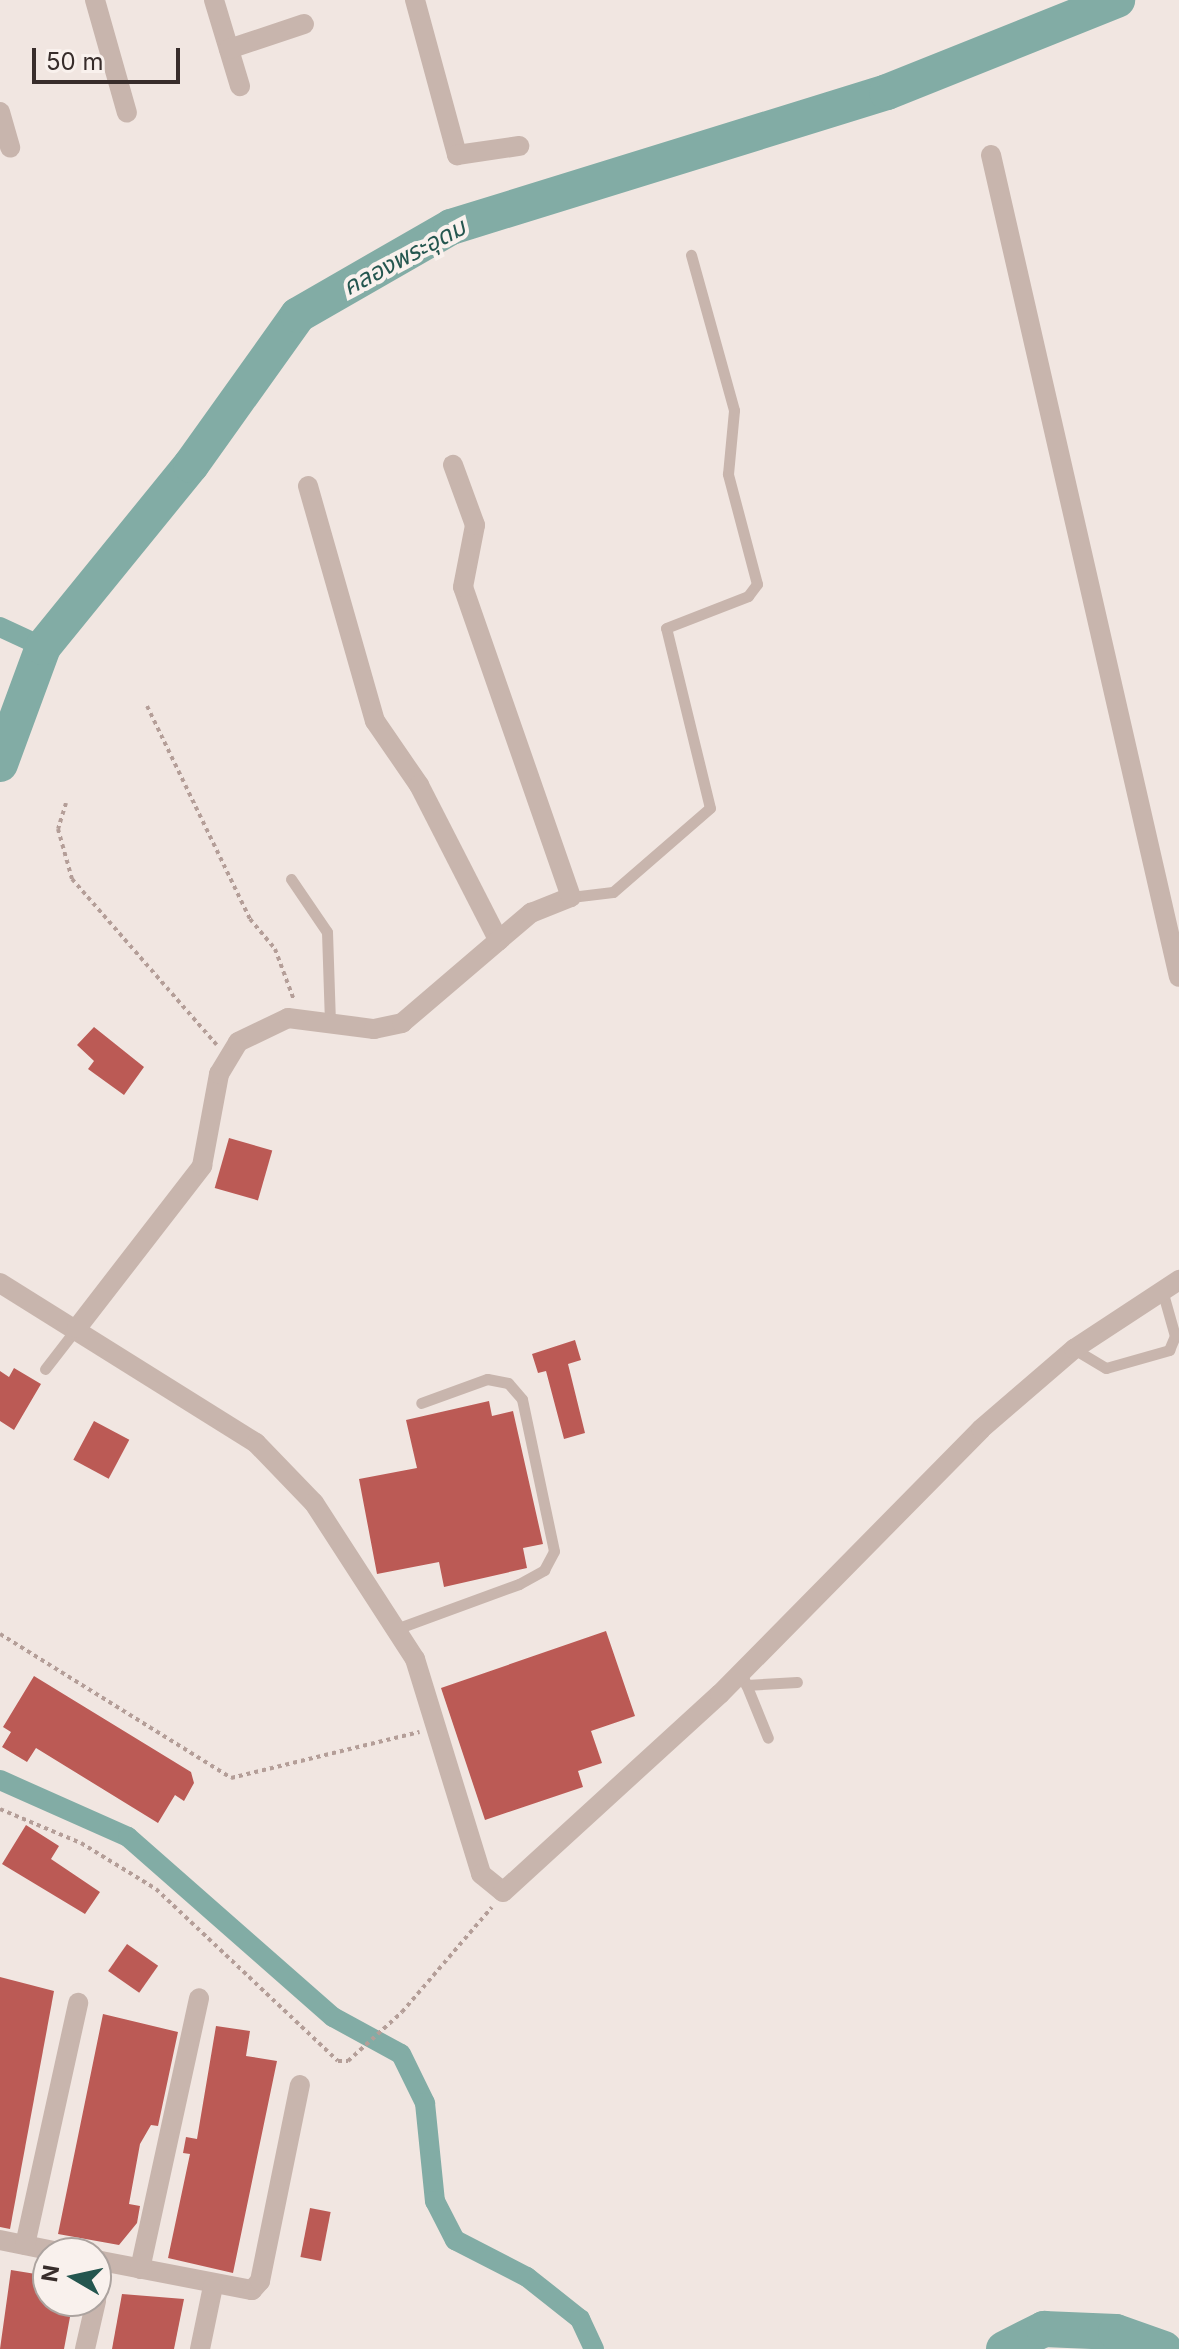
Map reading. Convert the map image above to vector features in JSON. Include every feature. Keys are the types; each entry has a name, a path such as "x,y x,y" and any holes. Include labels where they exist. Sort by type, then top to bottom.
{"street":[{"path":"95,0 127,113"},
{"path":"214,0 240,86"},
{"path":"415,0 457,155 519,146"},
{"path":"229,49 304,24"},
{"path":"0,112 10,148"},
{"path":"991,155 1179,977"},
{"path":"77,1328 202,1166 226,1056 267,1025 301,1017 374,1029 402,1023 531,913 571,897 463,587 475,525 453,465"},
{"path":"308,486 375,721 419,785 499,941"},
{"path":"0,1283 77,1328 284,1468 396,1629 440,1726 481,1874 503,1892 743,1678 926,1481 1074,1349 1170,1285"},
{"path":"140,2269 199,1998"},
{"path":"25,2245 78,2003"},
{"path":"112,2263 240,2292 260,2281 300,2085"},
{"path":"0,2240 32,2246"},
{"path":"200,2349 213,2286"},
{"path":"85,2349 92,2317"}],"lane":[{"path":"571,897 613,892 710,808 666,628 748,596 757,584 728,474 734,410 691,255"},
{"path":"291,879 327,932 330,1022"},
{"path":"1074,1349 1106,1368 1169,1350 1175,1336 1170,1285"},
{"path":"45,1369 77,1328"},
{"path":"396,1629 519,1584 544,1570 554,1551 522,1399 508,1383 487,1379 421,1403"},
{"path":"768,1738 743,1678 797,1682"}],"path":[{"path":"147,706 250,919 275,949 301,1017"},
{"path":"66,803 58,829 72,879 226,1056"},
{"path":"0,1634 231,1778 440,1726"},
{"path":"0,1809 81,1843 156,1889 338,2061 348,2061 402,2012 503,1892"}],"building":[{"path":"94,1027 144,1067 124,1095 88,1069 94,1061 77,1045"},
{"path":"229,1138 272,1150 258,1200 215,1188"},
{"path":"575,1340 581,1360 568,1364 585,1433 564,1439 546,1371 538,1373 532,1354"},
{"path":"14,1368 41,1384 14,1430 0,1421 0,1371 9,1377"},
{"path":"489,1401 492,1416 513,1411 543,1544 523,1548 527,1568 444,1587 439,1562 377,1574 359,1479 417,1468 406,1420"},
{"path":"94,1421 129,1440 109,1479 73,1460"},
{"path":"606,1631 635,1716 591,1731 602,1763 578,1771 583,1787 485,1820 441,1688"},
{"path":"34,1676 191,1772 194,1783 184,1801 175,1795 158,1823 36,1748 27,1762 2,1747 11,1732 3,1727"},
{"path":"26,1825 59,1846 51,1859 100,1892 85,1914 2,1864"},
{"path":"127,1944 158,1966 139,1993 108,1971"},
{"path":"0,1977 54,1991 10,2229 0,2227"},
{"path":"103,2014 178,2032 158,2126 151,2125 140,2144 129,2204 140,2206 137,2223 119,2245 112,2244 112,2237 58,2234"},
{"path":"216,2026 250,2031 246,2056 277,2061 233,2273 168,2258 190,2154 183,2153 186,2137 197,2139"},
{"path":"310,2208 331,2212 321,2261 300,2257"},
{"path":"11,2270 32,2273 32,2317 70,2317 64,2349 0,2349"},
{"path":"122,2294 184,2299 174,2349 112,2349"}],"waterway":[{"name":"คลองพระอุดม","path":"0,764 43,647 191,465 298,315 451,227 887,92 1117,0"},
{"path":"0,627 43,647"},
{"path":"0,1780 128,1837 333,2017 401,2054 425,2103 435,2201 455,2240 527,2277 580,2319 594,2349"},
{"path":"1004,2349 1044,2329 1116,2332 1164,2349"}]}
